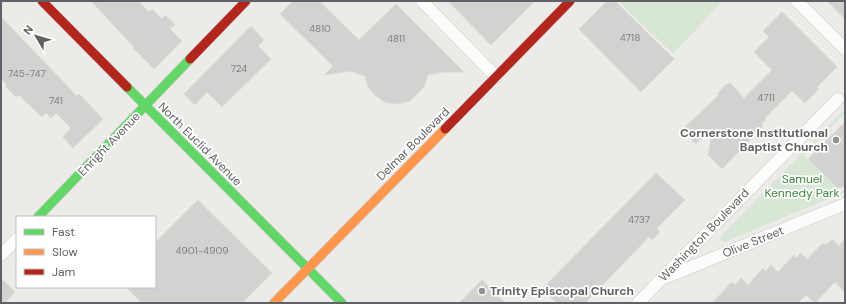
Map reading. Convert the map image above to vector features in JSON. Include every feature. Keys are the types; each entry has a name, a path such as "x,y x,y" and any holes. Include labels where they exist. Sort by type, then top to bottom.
{"street":[{"name":"North Euclid Avenue","path":"42,1 342,303"},
{"name":"Enright Avenue","path":"39,216 146,107 246,1"},
{"path":"422,1 496,77"},
{"name":"Delmar Boulevard","path":"274,303 570,1"},
{"path":"796,1 845,49"},
{"name":"Washington Boulevard","path":"638,303 838,99"},
{"name":"Olive Street","path":"662,279 845,204"},
{"path":"1,255 16,240"}],"green space":[{"path":"618,1 723,1 673,54"},
{"name":"Samuel Kennedy Park","path":"845,109 845,113 804,155 841,191 845,190 845,192 725,242 721,241 721,236"}],"building":[{"path":"91,1 138,1 149,12 152,9 162,19 165,15 175,24 170,29 182,41 154,69"},
{"path":"293,1 319,1 359,40 396,4 464,72 443,72 428,75 424,87 410,101 397,104 384,102 368,87 365,76 351,71 324,75 333,66 280,14"},
{"path":"448,1 535,1 491,45"},
{"path":"607,1 615,1 674,59 641,92 579,29"},
{"path":"827,1 845,1 845,19"},
{"path":"782,12 837,67 817,87 819,89 805,103 792,91 764,119 766,120 761,124 763,126 722,169 708,155 713,128 696,144 682,130 719,95 717,94 726,84 727,85 730,83 744,98 772,70 754,52 769,37 763,31"},
{"path":"1,17 77,96 79,94 103,119 73,148 63,137 71,128 56,113 51,118 46,113 42,117 19,95 16,97 5,86 7,85 1,79"},
{"path":"251,26 264,40 258,46 271,59 222,107 207,92 195,105 184,94"},
{"name":"Cornerstone Institutional Baptist Church","path":"845,122 845,186 838,188 808,159"},
{"path":"656,173 685,200 657,228 660,232 652,240 649,237 585,303 557,303 542,289"},
{"path":"198,200 272,273 242,303 142,303 127,288 156,288 156,242"},
{"path":"832,239 839,246 845,239 845,292 835,282 815,303 806,295 798,303 712,303 732,282 735,285 741,278 748,285 763,268 766,271 771,265 778,272 794,255 796,258 801,253 807,259 823,243 826,245"},
{"path":"1,278 15,292 5,303 1,303"},
{"name":"Trinity Episcopal Church","path":"482,280 505,303 459,303"}],"traffic: fast":[{"path":"39,216 190,59"},
{"path":"127,87 342,303"}],"traffic: slow":[{"path":"274,303 445,129"}],"traffic: jam":[{"path":"42,1 127,87"},
{"path":"190,59 246,1"},
{"path":"445,129 570,1"}],"place":[{"name":"Cornerstone Institutional Baptist Church","path":"836,140"},
{"name":"Trinity Episcopal Church","path":"482,291"}]}
